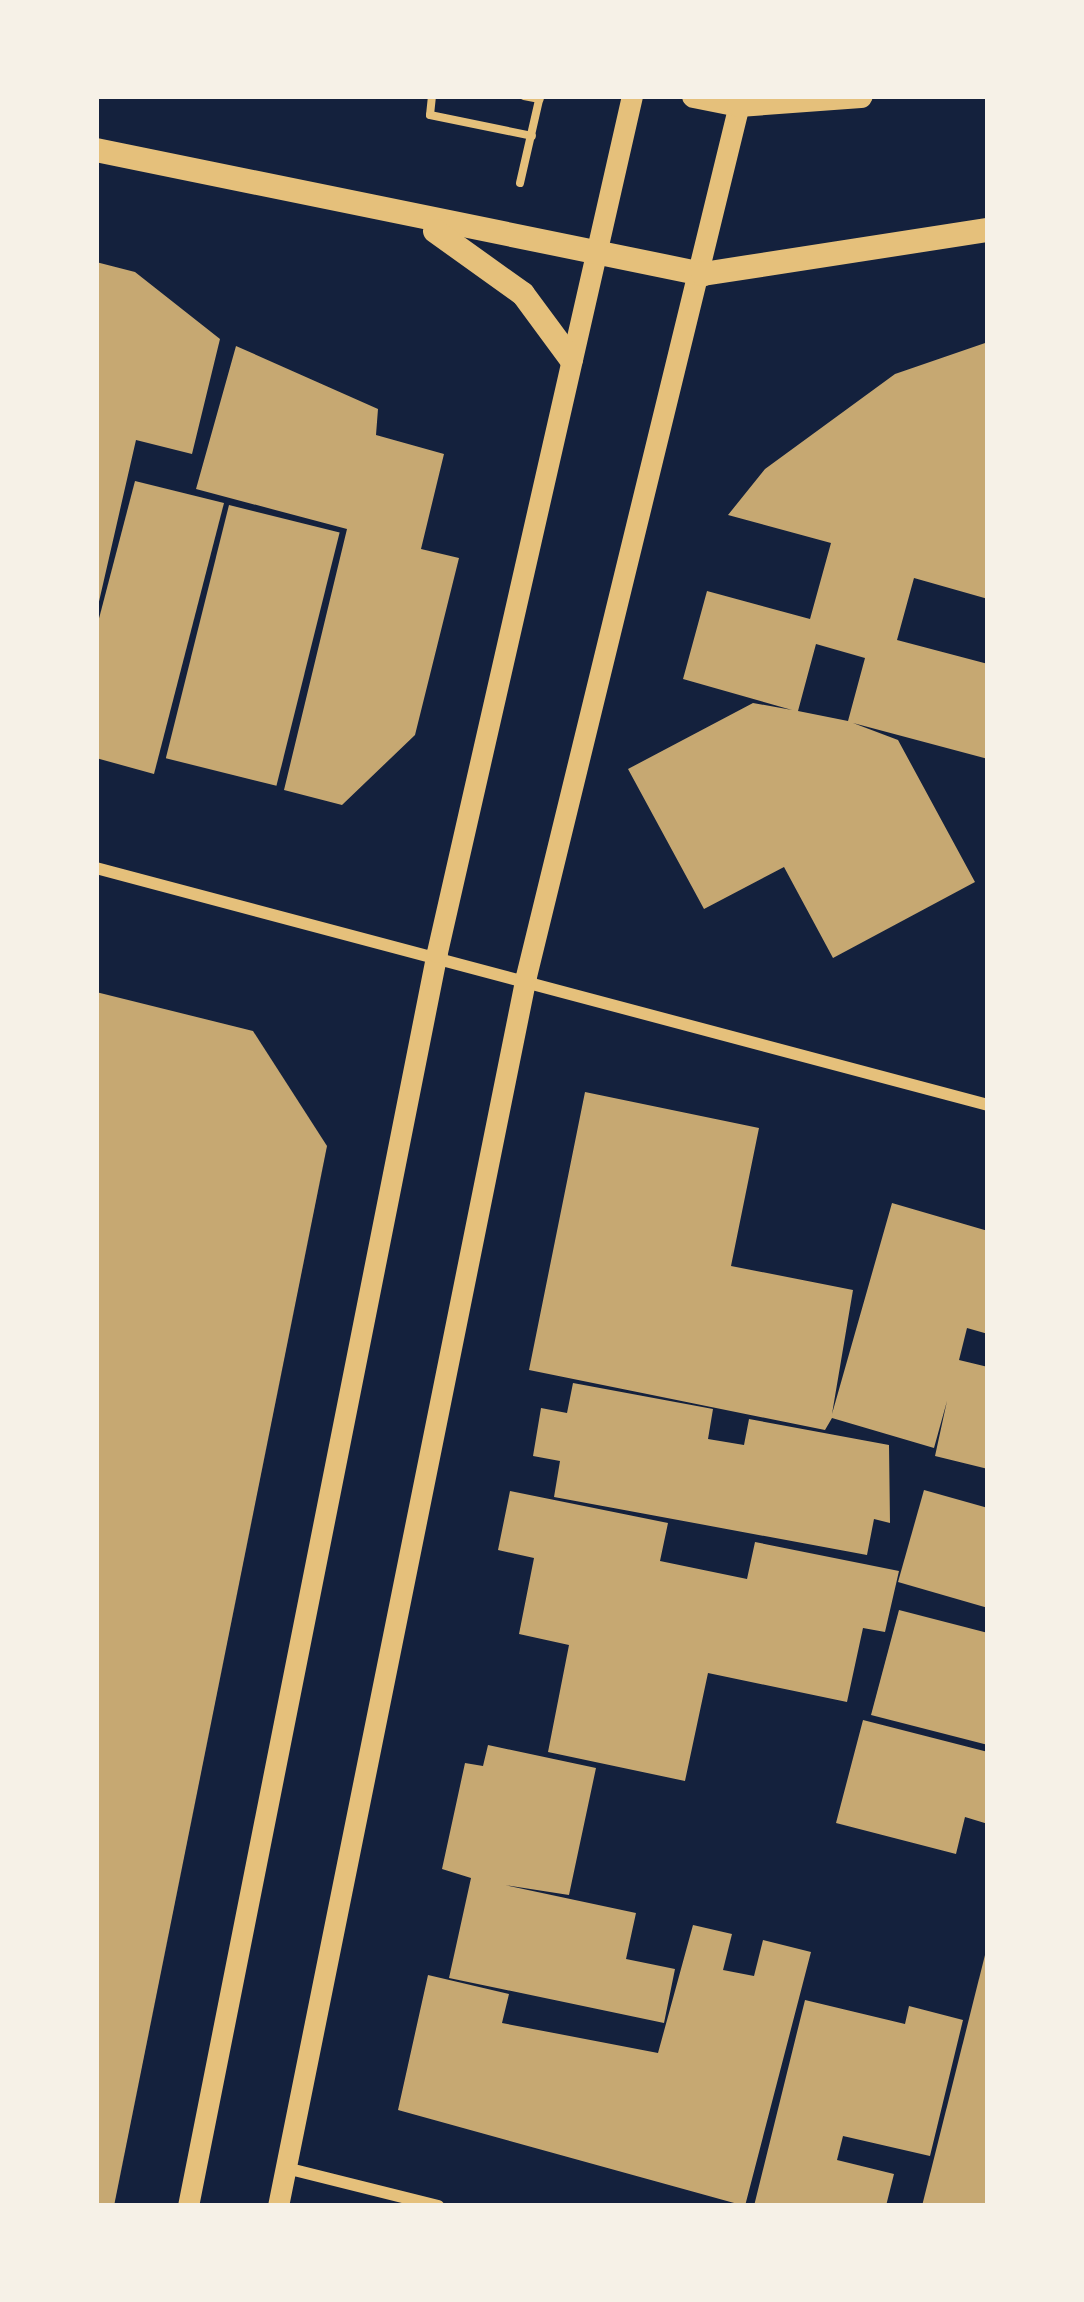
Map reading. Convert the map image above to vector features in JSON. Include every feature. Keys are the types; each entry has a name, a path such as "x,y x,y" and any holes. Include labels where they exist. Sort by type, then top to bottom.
{"main road":[{"path":"694,96 740,100 861,96"},
{"path":"96,150 595,256 704,274 988,230"},
{"path":"390,209 462,243 524,294 571,359"}],"street":[{"path":"188,2206 437,952 632,96"},
{"path":"278,2206 526,976 704,274 740,100"},
{"path":"96,868 437,952 988,1105"},
{"path":"286,2168 438,2206"}],"path":[{"path":"432,96 430,115 532,136"},
{"path":"507,237 540,98 524,96"}],"building":[{"path":"96,262 135,272 220,339 192,454 136,440 98,606"},
{"path":"988,342 988,599 914,578 897,640 988,664 988,759 853,723 898,740 975,882 833,958 784,867 704,909 628,769 753,703 792,710 683,679 707,591 810,619 831,543 728,515 765,469 895,374","holes":["816,644 865,658 848,721 798,711"]},
{"path":"236,346 378,409 376,435 444,454 421,549 459,558 415,735 342,805 284,790 347,529 196,489"},
{"path":"135,481 224,503 154,774 96,758 96,630"},
{"path":"229,505 340,533 276,786 166,758"},
{"path":"96,992 253,1031 327,1146 114,2206 96,2206"},
{"path":"585,1092 759,1128 731,1266 853,1290 832,1414 892,1203 988,1231 988,1334 967,1328 959,1360 988,1367 988,1469 935,1456 947,1401 934,1448 832,1418 825,1430 529,1370"},
{"path":"573,1383 713,1409 708,1439 744,1445 749,1419 889,1445 890,1523 874,1519 867,1555 554,1497 560,1461 533,1456 541,1408 567,1413"},
{"path":"924,1490 988,1508 988,1608 898,1582"},
{"path":"510,1491 668,1523 660,1561 747,1579 755,1542 899,1571 885,1632 863,1628 847,1702 708,1673 685,1781 548,1752 569,1645 519,1634 534,1558 498,1550"},
{"path":"899,1610 988,1633 988,1745 871,1715"},
{"path":"863,1720 988,1752 988,1824 965,1817 956,1854 836,1823"},
{"path":"488,1745 596,1768 569,1895 505,1885 636,1913 626,1959 675,1969 664,2023 449,1978 471,1878 442,1869 465,1763 483,1766"},
{"path":"693,1925 732,1934 723,1970 754,1976 763,1940 811,1952 745,2206 398,2110 428,1975 509,1994 502,2023 658,2053"},
{"path":"986,1951 988,2206 922,2206"},
{"path":"805,2000 905,2024 909,2006 963,2020 930,2156 843,2136 837,2160 894,2174 886,2206 754,2206"}]}
